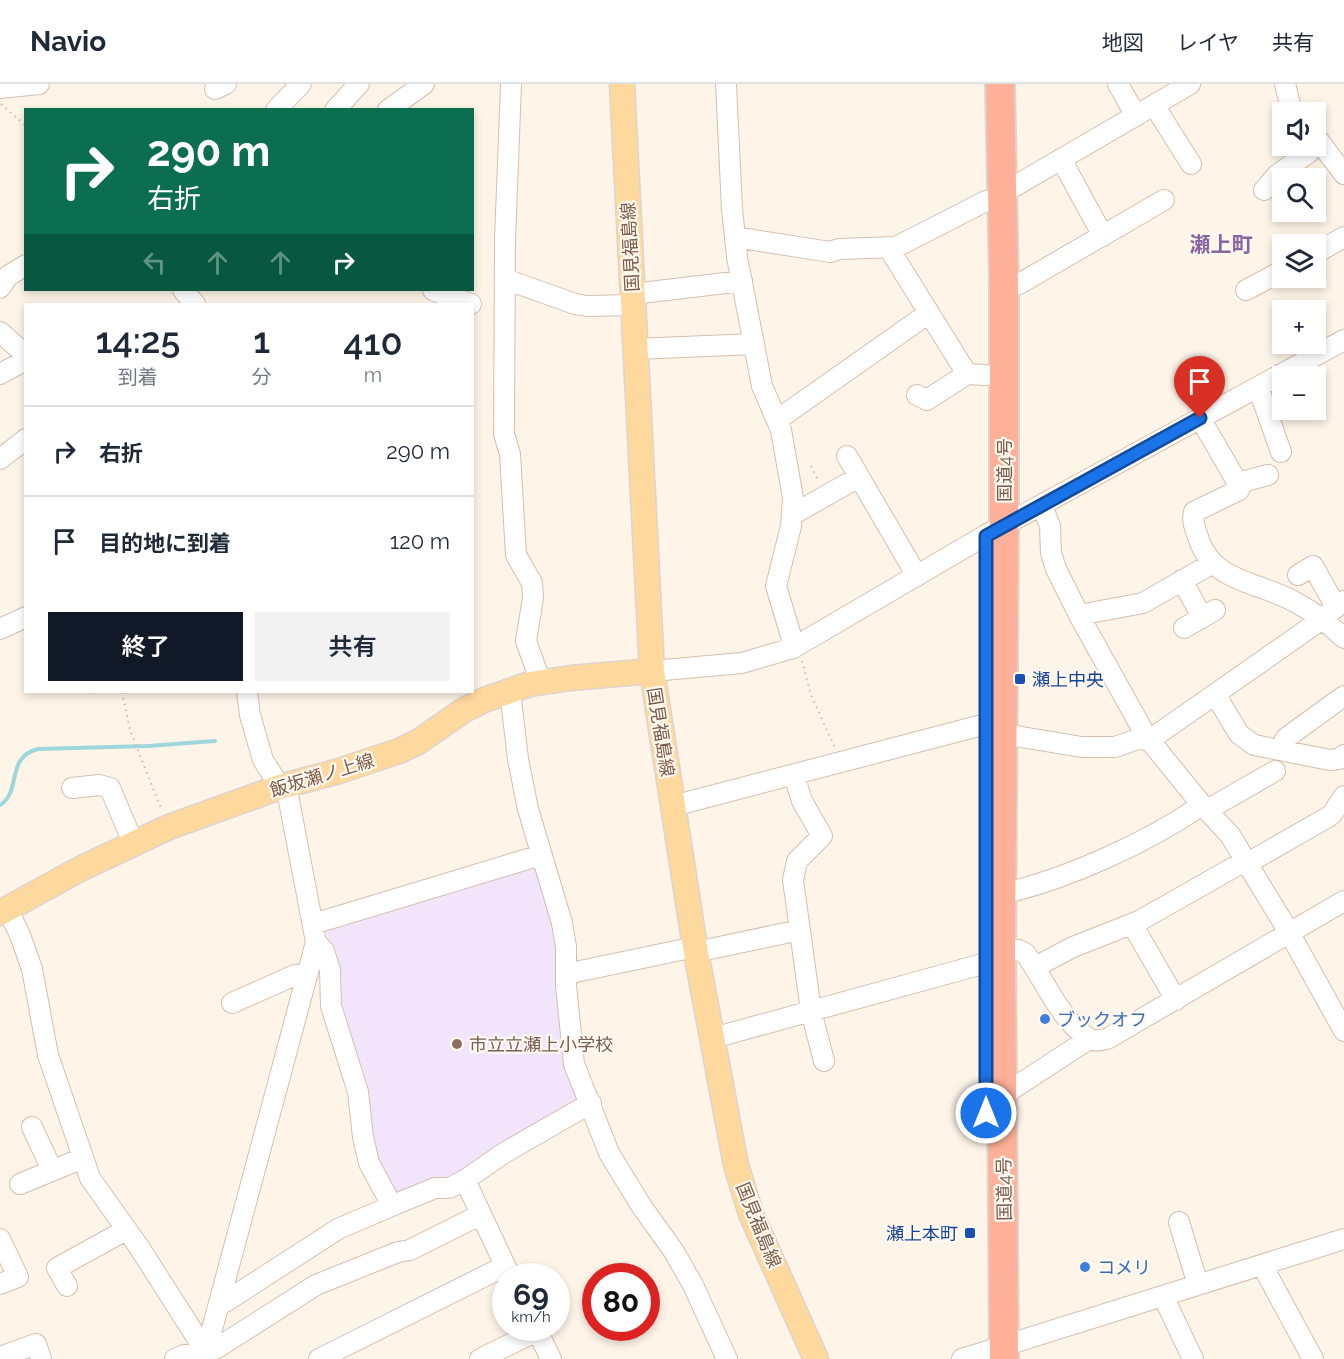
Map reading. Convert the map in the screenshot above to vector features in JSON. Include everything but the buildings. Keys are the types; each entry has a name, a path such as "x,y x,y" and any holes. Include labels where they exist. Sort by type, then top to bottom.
{"highway":[{"name":"国道4号","path":"982,84 1004,287 995,531 994,957 988,1355"},
{"name":"国道4号","path":"995,531 976,374 994,197 1000,84"},
{"name":"国道4号","path":"988,1355 1003,1095 994,957 1002,894 995,729"}],"main road":[{"name":"国見福島線","path":"622,84 652,671 695,949 736,1166 751,1214 816,1359"},
{"name":"飯坂瀬ノ上線","path":"4,910 80,869 168,827 283,786 339,771 399,751 418,742 464,710 510,691 540,682 652,671"}],"street":[{"path":"0,88 39,84"},
{"path":"337,108 359,84"},
{"path":"391,108 424,84"},
{"path":"511,84 505,279 504,434 510,454 516,555 532,583 533,598 526,641 540,682"},
{"path":"726,84 735,237 742,281 762,386 783,438 792,498 791,526 776,586 794,647"},
{"path":"1118,84 1136,116"},
{"path":"735,237 830,252 840,249 896,247 994,197 1190,84"},
{"path":"1288,85 1291,102"},
{"path":"1154,105 1191,164"},
{"path":"1326,153 1344,174"},
{"path":"1264,190 1277,176 1304,156"},
{"path":"1061,159 1103,236"},
{"path":"1004,287 1019,284 1164,200"},
{"path":"1326,247 1344,237"},
{"path":"888,247 929,313 976,374 927,400 917,395"},
{"path":"0,288 8,276 24,267"},
{"path":"1246,291 1272,277"},
{"path":"505,279 575,304 587,306 742,281"},
{"path":"184,291 194,303"},
{"path":"436,291 467,303"},
{"path":"474,306 492,313 505,313"},
{"path":"777,420 929,313"},
{"path":"0,332 24,353"},
{"path":"652,671 742,663 794,647 995,531 1344,340"},
{"path":"635,349 754,345"},
{"path":"0,374 24,361"},
{"path":"1258,387 1281,452"},
{"path":"1200,418 1240,487"},
{"path":"0,459 24,441"},
{"path":"847,456 917,576"},
{"path":"1268,475 1245,481 1239,490 1194,512 1192,518 1199,544 1222,572 1293,601 1334,609"},
{"path":"792,515 859,477"},
{"path":"1042,506 1050,526 1051,553 1056,569 1147,738 1230,835 1290,934 1344,1031"},
{"path":"1079,615 1143,603 1213,563"},
{"path":"1298,575 1313,566 1334,609 1344,638"},
{"path":"1182,580 1208,613 1184,627"},
{"path":"673,806 841,762 995,729 1082,747 1115,747 1147,738 1215,694 1334,609"},
{"path":"0,629 24,618"},
{"path":"510,691 518,759 528,809 562,923 566,947 573,1064 591,1103 609,1153 642,1207 673,1250 693,1285 722,1357"},
{"path":"247,693 250,715 263,760 283,786 315,933 330,970 331,1006 358,1092 363,1137 369,1163 390,1202 396,1204"},
{"path":"1215,694 1239,734 1254,745 1330,760 1339,759 1344,755"},
{"path":"1279,750 1286,738 1344,696"},
{"path":"1002,894 1028,888 1080,869 1126,848 1275,771"},
{"path":"794,775 802,801 822,836 797,861 793,880 811,1011 824,1061"},
{"path":"72,788 99,785 110,788 134,845"},
{"path":"1035,967 1073,947 1132,924 1328,817 1344,796"},
{"path":"315,933 541,855"},
{"path":"713,1038 1019,950 1025,953 1035,967 1063,1012 1089,1039 1095,1041 1107,1039 1344,901"},
{"path":"4,910 20,935 32,969 48,1055 92,1182 126,1230 205,1355"},
{"path":"1132,924 1176,1000"},
{"path":"566,974 800,930"},
{"path":"205,1355 308,974 315,933"},
{"path":"232,1003 295,975 308,974"},
{"path":"1003,1095 1089,1039"},
{"path":"219,1304 338,1229 435,1188 448,1188 465,1180 504,1153 591,1103"},
{"path":"32,1127 52,1170"},
{"path":"20,1184 83,1158"},
{"path":"465,1180 504,1263"},
{"path":"175,1359 184,1355 205,1355 316,1285 398,1252 410,1250 480,1215"},
{"path":"1179,1222 1198,1285"},
{"path":"67,1286 57,1268 126,1230"},
{"path":"0,1239 18,1277 0,1284"},
{"path":"988,1355 1163,1296 1344,1239"},
{"path":"1262,1265 1313,1359"},
{"path":"319,1359 492,1278"},
{"path":"1163,1296 1193,1359"},
{"path":"480,1359 514,1341"},
{"path":"543,1341 551,1359"},
{"path":"0,1357 36,1344 41,1359"}],"path":[{"path":"0,104 24,124"},
{"path":"794,647 802,661 814,703 821,713 841,762"},
{"path":"122,693 130,730 168,827"}],"shaded area":[{"name":"市立立瀬上小学校","path":"538,864 556,932 557,997 562,1032 576,1097 582,1111 402,1201 382,1178 338,1006 327,932 331,928"}],"waterway":[{"path":"0,805 11,792 21,759 38,749 148,746 215,741"}],"place":[{"name":"瀬上中央","path":"1020,679"},
{"name":"ブックオフ","path":"1045,1019"},
{"name":"市立立瀬上小学校","path":"457,1044"},
{"name":"瀬上本町","path":"970,1233"},
{"name":"コメリ","path":"1085,1267"}],"district":[{"name":"瀬上町","path":"1221,244"}],"route":[{"path":"986,1113 986,536 1200,418"}]}
